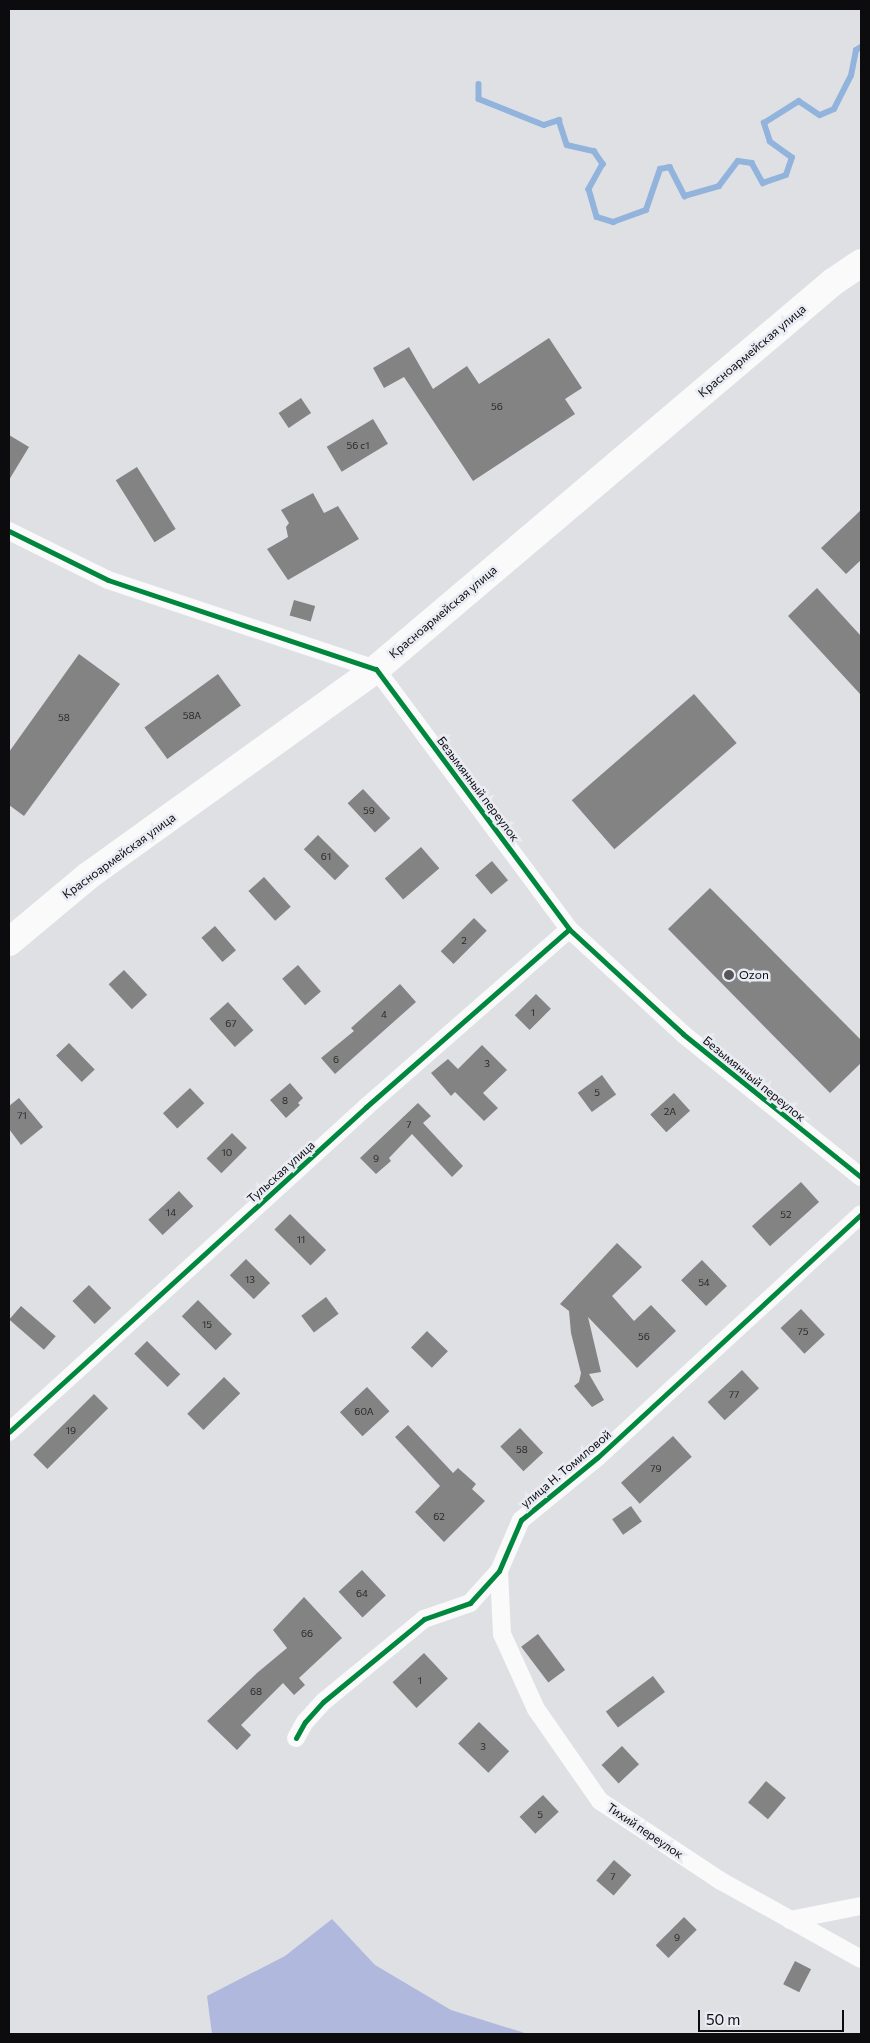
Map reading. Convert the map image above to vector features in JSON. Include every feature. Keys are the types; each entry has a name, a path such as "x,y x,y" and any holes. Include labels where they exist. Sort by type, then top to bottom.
{"main road":[{"name":"Красноармейская улица","path":"9,942 88,876 376,670 825,288 861,263"}],"street":[{"path":"9,531 108,580 376,670"},
{"name":"Безымянный переулок","path":"376,670 569,929 683,1034 861,1177"},
{"name":"Тульская улица","path":"9,1432 366,1107 569,929"},
{"name":"улица Н. Томиловой","path":"296,1738 305,1722 323,1702 424,1618 470,1603 499,1571 521,1520 598,1457 861,1214"},
{"name":"Тихий переулок","path":"499,1571 502,1634 536,1709 600,1801 721,1881 861,1960"},
{"path":"790,1920 861,1906"}],"shaded area":[{"path":"332,1919 375,1965 451,2010 528,2034 212,2034 207,1996 285,1956"}],"building":[{"path":"549,338 582,388 565,399 575,414 473,481 404,377 384,388 373,368 409,347 433,389 467,366 479,384"},
{"path":"301,398 311,413 289,428 279,413"},
{"path":"373,419 388,444 342,472 327,447"},
{"path":"9,435 29,447 9,480"},
{"path":"137,467 176,529 154,542 116,480"},
{"path":"313,493 324,513 338,506 359,539 288,580 267,549 288,537 286,527 289,523 281,510"},
{"path":"861,510 861,560 846,574 821,548"},
{"path":"817,588 861,636 861,695 788,616"},
{"path":"294,600 315,606 311,621 290,615"},
{"path":"79,654 120,684 24,816 9,805 9,752"},
{"path":"218,674 241,706 167,759 144,727"},
{"path":"694,694 737,743 614,849 572,800"},
{"path":"363,789 390,818 375,833 348,803"},
{"path":"318,835 349,866 335,880 304,849"},
{"path":"421,847 439,868 403,900 385,878"},
{"path":"492,861 508,880 491,894 475,875"},
{"path":"264,877 291,907 275,921 248,891"},
{"path":"710,888 861,1040 861,1063 830,1093 668,929"},
{"path":"474,918 487,931 453,964 441,951"},
{"path":"215,926 236,950 222,962 201,938"},
{"path":"298,965 321,991 305,1005 282,979"},
{"path":"124,970 147,995 132,1009 109,984"},
{"path":"400,984 416,1002 335,1074 321,1058 354,1031 351,1028"},
{"path":"536,994 551,1009 530,1030 515,1015"},
{"path":"228,1002 253,1030 235,1047 209,1019"},
{"path":"69,1043 95,1070 82,1082 56,1056"},
{"path":"482,1045 507,1070 483,1093 498,1108 484,1121 455,1092 451,1096 431,1073 448,1059 458,1069"},
{"path":"602,1075 616,1094 592,1112 578,1093"},
{"path":"290,1083 303,1098 298,1103 300,1105 286,1118 270,1100"},
{"path":"190,1088 204,1103 177,1129 163,1113"},
{"path":"674,1093 690,1111 666,1132 650,1114"},
{"path":"19,1098 43,1127 21,1145 9,1129 9,1106"},
{"path":"418,1103 431,1116 423,1123 463,1166 452,1177 412,1134 389,1158 391,1161 376,1174 360,1158"},
{"path":"232,1133 247,1148 221,1173 207,1158"},
{"path":"801,1182 819,1202 770,1246 752,1226"},
{"path":"179,1191 193,1206 163,1235 148,1220"},
{"path":"290,1214 326,1250 311,1266 274,1230"},
{"path":"617,1243 642,1267 612,1296 634,1321 651,1305 676,1331 637,1368 588,1317 601,1372 589,1374 604,1400 592,1407 574,1386 579,1382 581,1373 571,1333 569,1311 560,1304"},
{"path":"246,1259 270,1283 254,1299 230,1275"},
{"path":"702,1260 727,1286 706,1306 681,1280"},
{"path":"89,1285 111,1308 95,1324 72,1301"},
{"path":"326,1297 339,1314 314,1332 301,1316"},
{"path":"198,1300 232,1334 216,1350 182,1316"},
{"path":"21,1306 56,1336 44,1350 9,1320"},
{"path":"801,1309 825,1335 804,1354 781,1328"},
{"path":"427,1331 448,1351 432,1368 411,1348"},
{"path":"147,1341 180,1374 168,1387 134,1354"},
{"path":"742,1370 759,1388 725,1420 708,1402"},
{"path":"224,1377 240,1393 203,1430 187,1414"},
{"path":"367,1387 390,1411 362,1436 340,1412"},
{"path":"94,1394 108,1408 47,1469 33,1455"},
{"path":"408,1425 453,1473 458,1468 476,1484 472,1489 485,1501 444,1542 415,1512 440,1486 395,1437"},
{"path":"520,1428 543,1453 523,1471 500,1446"},
{"path":"673,1436 692,1457 640,1504 621,1483"},
{"path":"631,1506 642,1522 623,1535 612,1519"},
{"path":"362,1570 386,1596 362,1617 339,1592"},
{"path":"304,1597 342,1638 299,1678 305,1685 294,1695 283,1683 241,1725 251,1735 237,1750 207,1721 257,1673 287,1648 273,1630"},
{"path":"538,1634 565,1670 548,1683 521,1647"},
{"path":"424,1653 448,1679 416,1708 393,1682"},
{"path":"653,1676 665,1692 618,1727 606,1712"},
{"path":"479,1722 509,1751 488,1773 458,1744"},
{"path":"622,1746 639,1764 619,1783 602,1765"},
{"path":"766,1781 786,1798 768,1819 748,1802"},
{"path":"543,1795 559,1812 535,1834 520,1817"},
{"path":"614,1860 631,1875 614,1895 596,1880"},
{"path":"684,1917 697,1930 668,1958 656,1945"},
{"path":"795,1961 811,1969 799,1992 783,1984"}],"waterway":[{"path":"479,84 479,99 544,125 559,120 567,145 594,151 603,164 589,189 597,217 613,222 646,210 660,169 670,167 685,196 719,186 738,161 752,163 763,183 786,175 792,158 770,142 764,123 799,101 820,115 834,109 851,76 856,50 861,47"}],"cycle path":[{"path":"9,531 108,580 376,669 569,929 683,1034 861,1177"},
{"path":"9,1432 366,1107 569,929"},
{"path":"296,1738 305,1722 323,1702 424,1619 470,1603 499,1571 521,1520 598,1457 861,1214"}],"place":[{"name":"Ozon","path":"729,975"}]}
